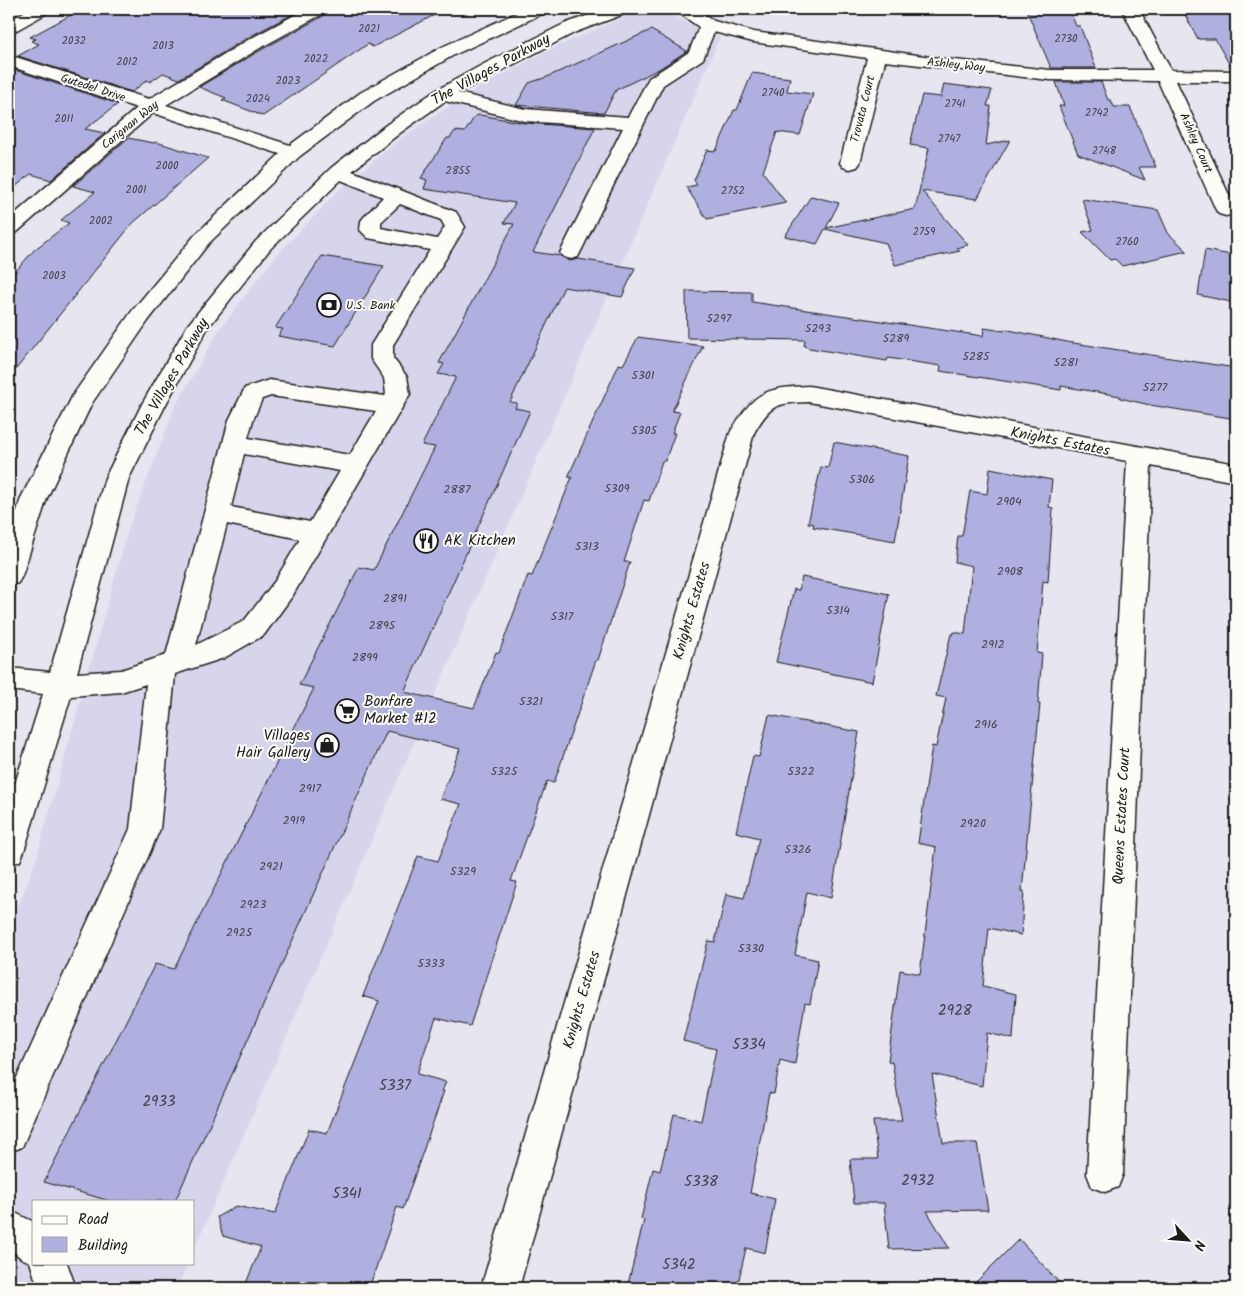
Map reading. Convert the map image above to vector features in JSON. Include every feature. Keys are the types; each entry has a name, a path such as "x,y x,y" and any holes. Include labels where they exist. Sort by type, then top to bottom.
{"street":[{"path":"9,27 41,9"},
{"name":"Carignan Way","path":"9,229 150,107 254,44 318,9"},
{"name":"The Villages Parkway","path":"9,576 34,498 81,401 140,316 202,239 293,152 367,97 448,51 538,9"},
{"name":"The Villages Parkway","path":"9,851 60,685 117,478 154,404 198,326 263,245 338,172 442,96 488,69 570,28 620,9"},
{"name":"Ashley Way","path":"685,9 708,25 753,37 877,56 1050,75 1236,76"},
{"name":"Ashley Court","path":"1130,9 1166,76 1226,210"},
{"path":"571,253 655,82 697,55 708,25"},
{"name":"Trovata Court","path":"850,163 877,56"},
{"name":"Gutedel Drive","path":"9,60 293,152"},
{"path":"442,96 525,115 634,124"},
{"path":"9,679 60,685 121,681 170,665 214,650 254,628 284,588 398,394 395,377 382,359 382,345 455,227 449,216 338,172"},
{"path":"396,196 371,221 370,230 375,234 443,246"},
{"path":"9,1134 145,829 170,665 217,513 241,420 253,394 269,388 391,406"},
{"name":"Knights Estates","path":"500,1288 742,433 758,406 778,395 809,394 1236,473"},
{"path":"235,444 356,465"},
{"name":"Queens Estates Court","path":"1105,1174 1139,456"},
{"path":"217,513 317,533"},
{"path":"9,1228 32,1243"},
{"path":"48,1264 57,1288"}],"shaded area":[{"path":"652,10 670,15 720,37 195,1248 195,1200 32,1200 32,1264 188,1264 177,1288 9,1288 9,931 35,863 129,527 175,407 220,329 275,257 337,192 401,138 474,90 551,49 633,13"}],"building":[{"path":"82,9 302,9 247,38 179,79 163,73 150,82 147,80 132,92 18,56 39,44 31,41 36,39 30,37"},
{"path":"329,9 446,9 373,47 368,44 263,116 222,100 226,98 199,87 325,15"},
{"path":"1026,9 1069,9 1076,26 1080,26 1096,68 1051,68"},
{"path":"1182,9 1236,9 1236,69 1232,69 1215,39 1198,39"},
{"path":"651,30 687,51 659,69 616,90 604,113 516,105 529,83 547,77"},
{"path":"9,68 118,104 85,129 105,133 51,180 31,174 9,192"},
{"path":"752,73 790,78 787,91 813,94 800,135 777,132 763,172 786,203 707,219 686,187 697,185 694,180 707,150 716,151 734,110 737,110"},
{"path":"1056,82 1101,82 1108,100 1111,100 1114,107 1130,107 1156,167 1139,167 1145,180 1078,154 1059,106 1064,106"},
{"path":"944,84 992,90 987,106 991,106 986,145 1010,140 977,199 922,191 968,245 957,248 960,251 895,265 886,243 825,229 817,244 785,236 811,196 839,203 826,228 915,209 929,148 910,145 922,95 941,97"},
{"path":"480,115 525,123 595,128 533,252 561,256 570,261 578,259 635,268 622,297 564,287 510,402 517,403 515,408 530,411 404,692 474,708 496,652 499,653 528,575 532,576 572,477 568,477 619,364 623,365 638,337 703,346 672,411 680,412 672,433 675,433 665,461 662,461 649,501 644,500 624,562 630,562 598,660 596,660 554,783 547,781 511,881 517,882 470,1026 436,1018 417,1074 446,1082 442,1091 444,1091 403,1209 397,1207 369,1288 244,1288 261,1247 223,1236 217,1217 236,1206 275,1214 309,1129 327,1133 379,1001 363,996 418,856 438,861 461,804 440,799 460,749 387,731 175,1200 107,1200 44,1182 155,964 174,969 314,688 299,685 359,567 374,570 435,447 422,445 456,377 438,374 444,364 439,363 514,224 504,223 515,203 424,189 427,180 421,178 447,138 450,138 455,131 465,132 475,116"},
{"path":"128,138 156,142 208,158 132,224 9,378 9,279 34,250 69,223 61,220 95,192 73,186"},
{"path":"1082,199 1158,210 1168,233 1187,251 1122,266 1115,259 1110,260 1082,232 1093,230"},
{"path":"1205,250 1236,256 1236,303 1198,295"},
{"name":"U.S. Bank","path":"322,256 384,266 335,346 278,336 283,329 275,328"},
{"path":"686,291 752,292 752,302 983,336 984,328 1004,331 1004,329 1067,342 1236,368 1236,419 1150,405 1120,398 1120,396 1061,386 1061,390 940,371 941,366 888,358 887,361 809,348 804,346 805,340 687,338"},
{"path":"834,442 909,456 895,541 813,527 814,524 808,523 821,467 828,468"},
{"path":"990,468 1052,480 1049,507 1053,508 1048,582 1043,581 1037,653 1042,654 1038,704 1040,704 1022,891 1024,891 1021,935 989,928 983,986 1016,994 1013,1039 987,1033 982,1086 932,1074 943,1143 977,1143 988,1210 927,1211 949,1248 889,1249 884,1203 854,1203 850,1159 878,1159 873,1121 902,1121 892,1062 888,1061 900,970 920,974 936,847 918,843 932,746 936,747 946,698 936,696 951,634 953,635 954,632 965,634 972,566 955,562 958,536 962,536 970,491 987,494"},
{"path":"802,577 889,594 872,682 776,662 794,589 799,590"},
{"path":"769,715 859,732 831,898 807,892 795,955 818,960 810,1004 805,1003 795,1064 780,1060 774,1094 769,1093 750,1193 775,1199 765,1253 746,1248 737,1288 627,1288 644,1220 641,1219 653,1169 660,1171 674,1114 701,1121 716,1049 683,1041 708,941 715,942 726,894 744,898 759,838 736,832 753,756 759,757"},
{"path":"1019,1239 1064,1288 970,1288"}],"place":[{"name":"U.S. Bank","path":"329,305"},
{"name":"AK Kitchen","path":"426,541"},
{"name":"Bonfare Market #12","path":"347,711"},
{"name":"Villages Hair Gallery","path":"327,745"}]}
